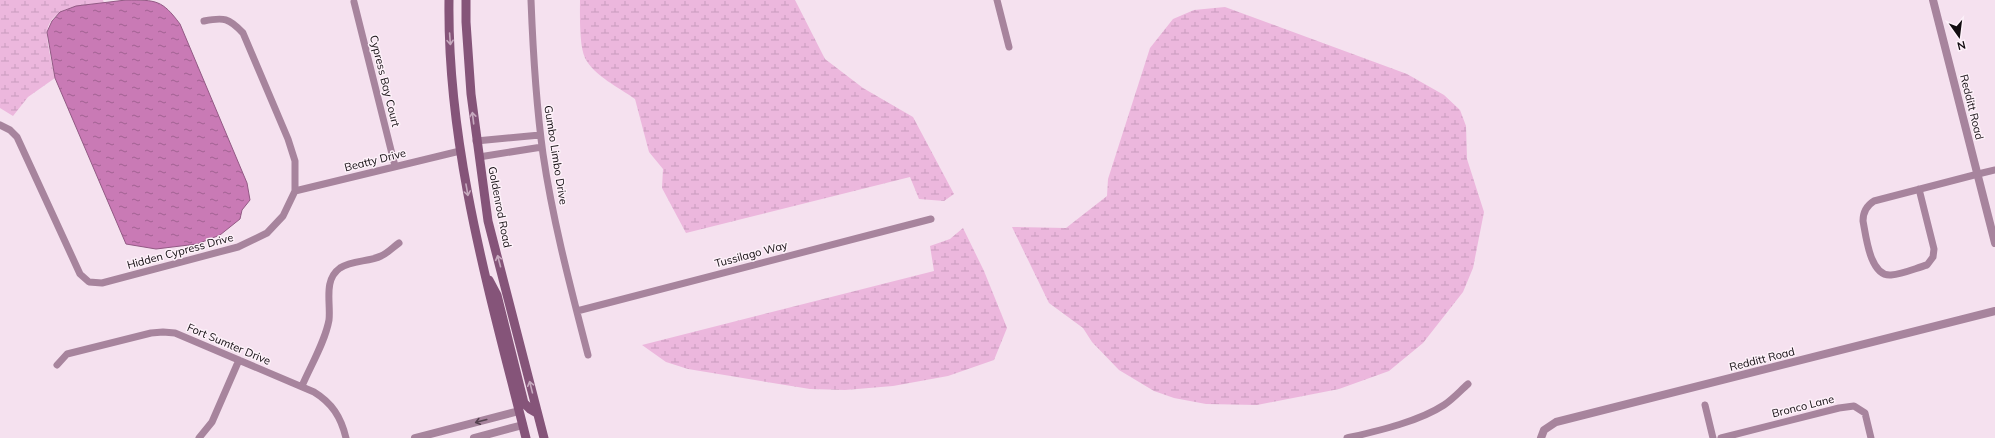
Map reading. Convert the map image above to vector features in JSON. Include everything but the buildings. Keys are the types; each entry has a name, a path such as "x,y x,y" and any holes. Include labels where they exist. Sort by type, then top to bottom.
{"main road":[{"path":"450,0 452,72 460,151 483,270 526,438"},
{"name":"Goldenrod Road","path":"466,0 470,94 488,221 543,438"},
{"path":"483,270 497,295 524,403 537,413"},
{"path":"519,411 527,414 533,420 543,438"}],"street":[{"name":"Gumbo Limbo Drive","path":"531,0 534,78 540,135 563,256 588,355"},
{"path":"997,0 1009,47"},
{"name":"Redditt Road","path":"1933,0 1995,243"},
{"name":"Cypress Bay Court","path":"354,2 395,166"},
{"name":"Hidden Cypress Drive","path":"0,125 10,130 17,137 80,274 89,282 102,283 238,248 267,233 283,216 295,191 295,161 288,139 243,33 232,22 219,18 204,20"},
{"path":"476,141 540,135"},
{"path":"514,137 516,151"},
{"path":"479,156 542,147"},
{"name":"Beatty Drive","path":"295,191 460,151"},
{"path":"1919,189 1934,249 1933,256 1927,265 1890,275 1881,273 1874,266 1863,221 1863,214 1868,204 1874,201 1919,189 1995,170"},
{"name":"Tussilago Way","path":"577,311 930,219"},
{"path":"302,386 325,332 330,311 330,282 335,274 340,268 349,264 382,256 399,243"},
{"name":"Redditt Road","path":"1541,438 1544,430 1556,422 1995,311"},
{"name":"Fort Sumter Drive","path":"57,365 67,354 163,332 185,337 302,386 324,398 332,406 338,416 346,438"},
{"path":"198,438 212,422 239,360"},
{"path":"1347,438 1393,427 1444,405 1468,384"},
{"path":"1705,405 1713,438"},
{"name":"Bronco Lane","path":"1721,438 1839,408 1854,406 1865,413 1871,438"},
{"path":"415,438 519,411"},
{"path":"474,438 523,425"}],"green space":[{"path":"0,0 103,0 104,3 70,8 62,11 50,22 47,35 55,78 28,97 13,116 0,108"},
{"path":"580,0 795,0 825,59 863,88 913,117 954,194 944,201 919,199 910,177 686,233 662,188 663,169 649,152 635,99 601,76 594,70 585,58 581,38"},
{"path":"1225,7 1407,74 1444,95 1460,110 1466,126 1467,159 1484,212 1473,268 1463,292 1423,343 1389,371 1339,389 1257,405 1206,404 1174,398 1154,391 1119,370 1092,342 1083,328 1049,303 1012,227 1066,228 1107,196 1108,179 1150,48 1173,19 1194,10"},
{"path":"963,228 984,271 1007,328 994,360 948,376 893,386 845,390 810,389 688,369 666,362 642,345 934,271 930,246 950,239"}],"water":[{"path":"126,0 145,0 158,3 168,10 180,24 247,183 250,200 242,210 240,219 220,235 197,244 156,249 126,244 55,78 47,32 52,21 60,12 76,6"}]}
